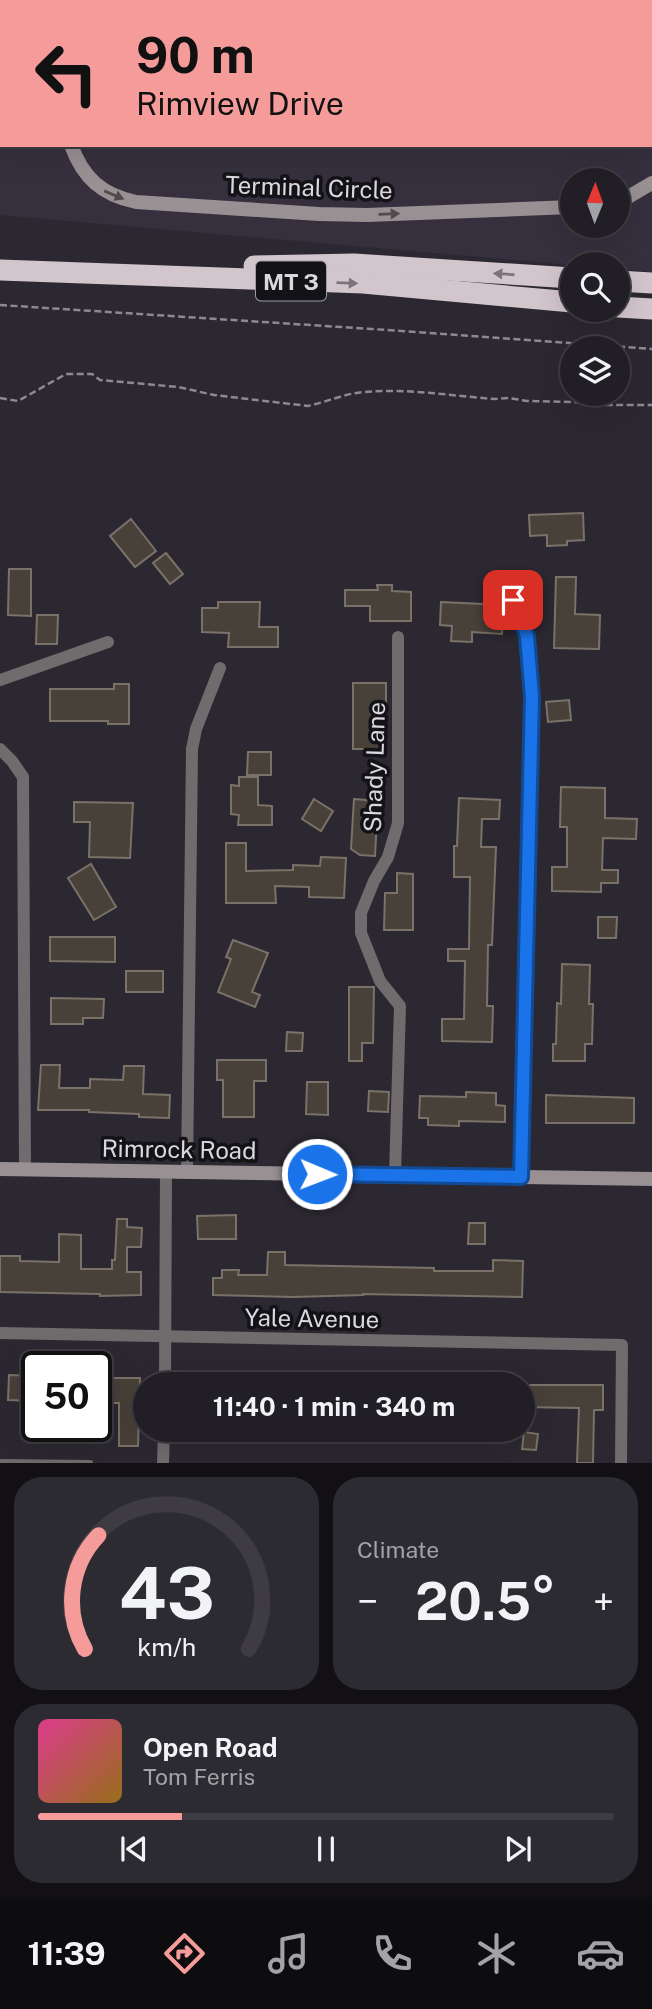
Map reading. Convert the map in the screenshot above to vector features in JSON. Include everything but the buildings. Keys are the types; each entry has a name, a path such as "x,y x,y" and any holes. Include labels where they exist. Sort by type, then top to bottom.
{"highway":[{"name":"MT 3","path":"5,271 354,264 560,277"},
{"name":"MT 3","path":"5,271 363,283 560,301"},
{"path":"630,282 652,284"}],"main road":[{"name":"Terminal Circle","path":"72,147 76,159 96,185 107,193 136,202 319,215 560,207"},
{"path":"630,196 652,183"},
{"name":"Rimrock Road","path":"0,1170 652,1179"}],"street":[{"path":"513,600 527,636 532,697 521,1177"},
{"name":"Shady Lane","path":"396,1175 400,1006 380,981 361,933 361,913 374,881 388,857 398,823 398,637"},
{"path":"0,680 108,642"},
{"path":"187,1172 192,749 195,729 220,668"},
{"path":"0,749 23,777 24,1170"},
{"path":"165,1372 166,1172"},
{"name":"Yale Avenue","path":"0,1333 622,1345 621,1463"},
{"path":"163,1463 164,1442"}],"lane":[{"path":"0,1462 90,1463"}],"path":[{"path":"0,305 652,349"},
{"path":"0,398 19,401 66,374 92,374 100,380 178,387 227,397 308,406 335,397 387,391 597,405 652,405"}],"shaded area":[{"path":"0,147 652,147 652,272 630,270 630,252 560,252 560,264 0,215"}],"route":[{"path":"317,1174 521,1177 532,697 527,636 513,600"}]}
